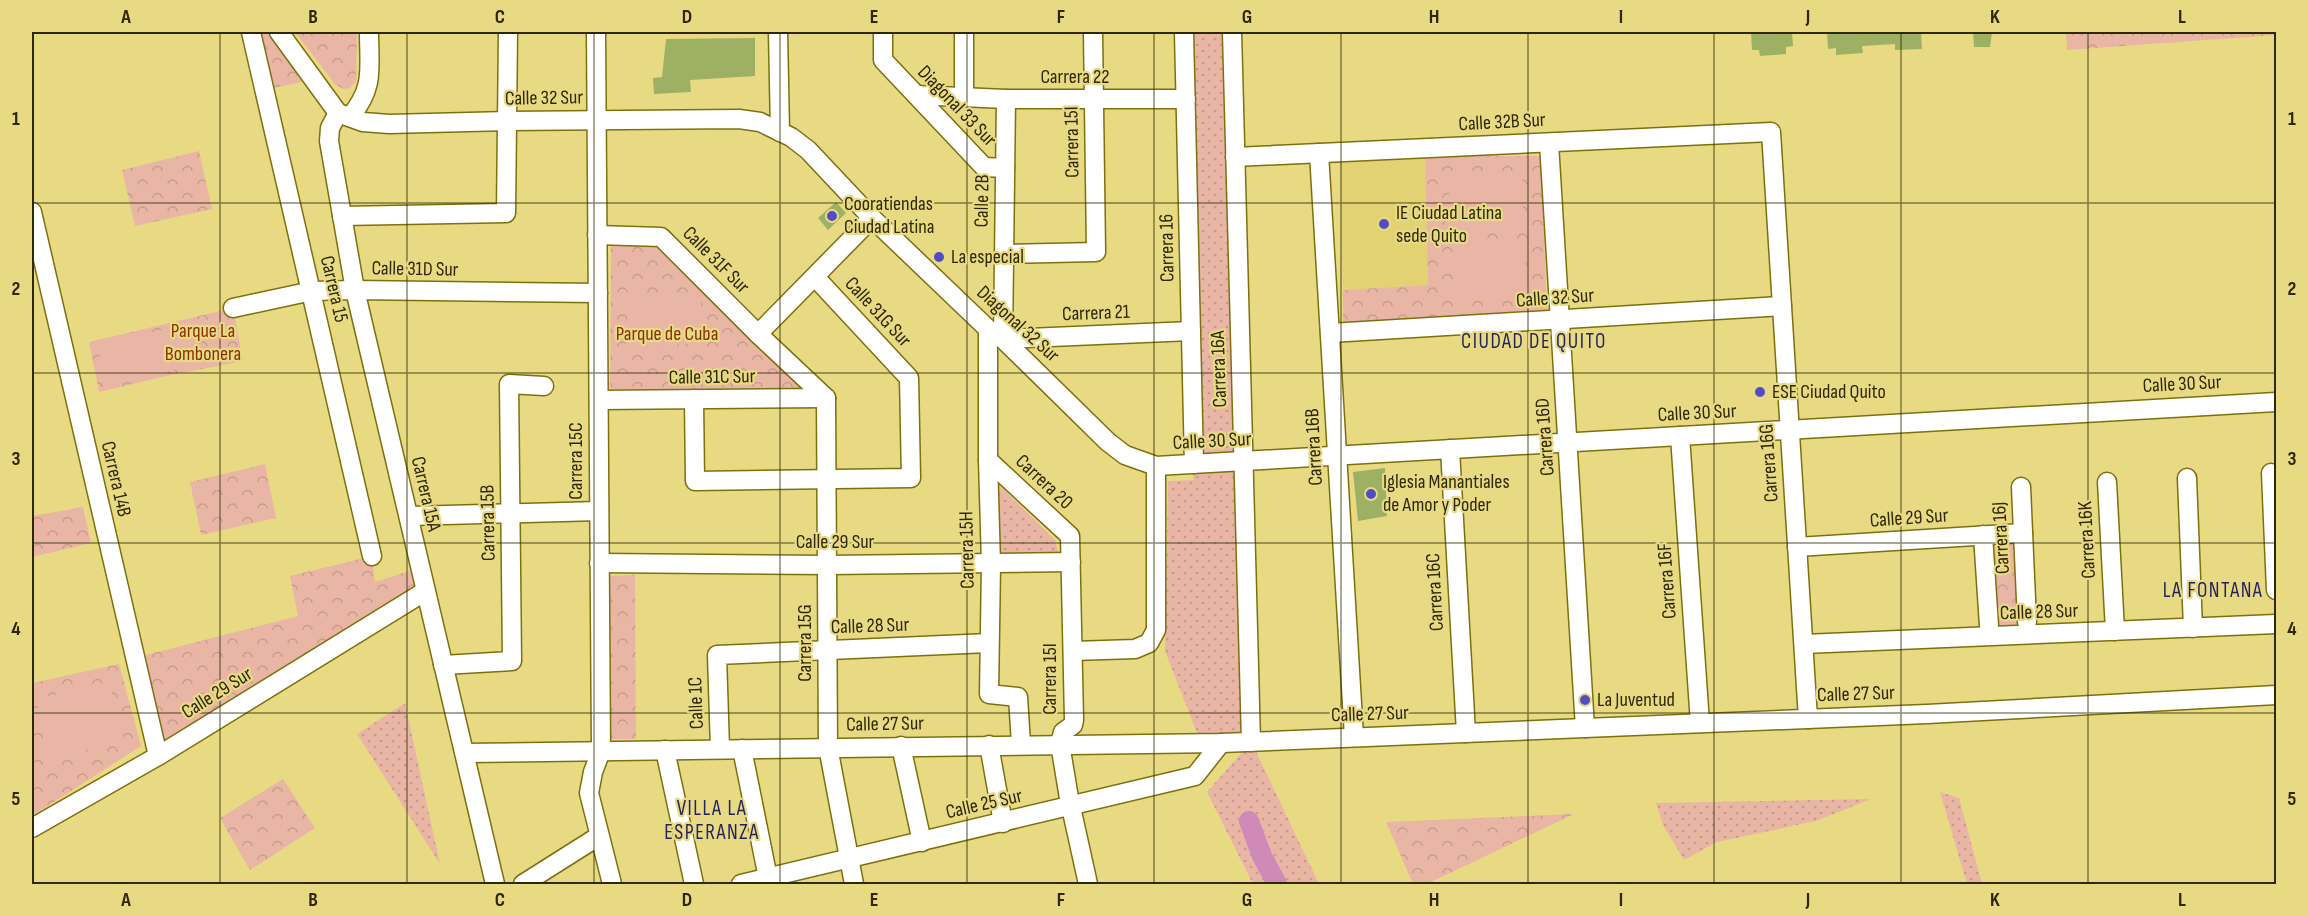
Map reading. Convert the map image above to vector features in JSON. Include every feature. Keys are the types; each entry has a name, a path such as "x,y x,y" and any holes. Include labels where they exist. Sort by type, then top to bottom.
{"street":[{"name":"Carrera 15","path":"251,32 372,556"},
{"path":"279,32 344,115"},
{"name":"Carrera 15A","path":"369,32 368,90 330,128 329,141 355,290 409,516 424,592 465,753 495,885"},
{"path":"342,216 506,213 508,32"},
{"name":"Carrera 15C","path":"596,32 601,751 593,772 589,793 612,885"},
{"path":"778,32 780,132"},
{"name":"Diagonal 33 Sur","path":"883,32 883,60 984,167 1005,168"},
{"path":"964,32 964,97"},
{"name":"Carrera 15I","path":"1004,254 1096,252 1093,32"},
{"name":"Carrera 16","path":"1184,32 1194,464"},
{"name":"Carrera 16A","path":"1232,32 1251,741"},
{"name":"Carrera 22","path":"915,95 1006,99 1186,99"},
{"name":"Calle 2B","path":"995,334 1004,254 1006,99"},
{"name":"Calle 32 Sur","path":"344,115 363,122 389,124 740,119 760,122 780,132"},
{"name":"Diagonal 32 Sur","path":"780,132 808,150 872,218 1108,441 1125,455 1156,466"},
{"name":"Calle 32B Sur","path":"1235,157 1771,132"},
{"name":"Carrera 16G","path":"1771,132 1808,719"},
{"name":"Carrera 16D","path":"1549,143 1585,728"},
{"name":"Carrera 16B","path":"1319,153 1354,737"},
{"name":"Carrera 14B","path":"32,212 158,756"},
{"path":"758,334 872,218"},
{"name":"Calle 31F Sur","path":"597,235 661,237 826,398"},
{"name":"Calle 31G Sur","path":"814,277 909,378 911,478 827,480"},
{"name":"Calle 31D Sur","path":"233,309 312,291 598,293"},
{"name":"Calle 32 Sur","path":"1330,333 1782,306"},
{"name":"Carrera 21","path":"995,334 1191,332"},
{"name":"Carrera 15H","path":"995,334 988,460 991,564 989,694 1018,697 1021,744"},
{"name":"Carrera 15B","path":"443,665 512,661 509,384 544,386"},
{"name":"Calle 31C Sur","path":"598,400 826,398"},
{"name":"Carrera 15G","path":"826,398 828,747 854,885"},
{"path":"694,399 695,481 827,480"},
{"name":"Calle 30 Sur","path":"1156,466 2277,402"},
{"name":"Carrera 16F","path":"1680,436 1700,723"},
{"name":"Carrera 16C","path":"1450,449 1466,733"},
{"name":"Carrera 20","path":"988,460 1070,536"},
{"path":"1073,651 1135,649 1149,643 1156,630 1156,466"},
{"path":"2271,473 2277,590"},
{"path":"2187,478 2193,628"},
{"name":"Carrera 16K","path":"2107,482 2115,631"},
{"name":"Carrera 16J","path":"2021,487 2027,622"},
{"path":"409,516 599,511"},
{"name":"Calle 29 Sur","path":"1797,548 2023,533"},
{"path":"1983,535 1989,626"},
{"name":"Carrera 15I","path":"1070,536 1074,720 1073,724 1063,732 1060,744 1088,885"},
{"name":"Calle 29 Sur","path":"599,563 828,565 1071,562"},
{"name":"Calle 29 Sur","path":"32,828 158,756 424,592"},
{"name":"Calle 28 Sur","path":"1804,644 2277,624"},
{"name":"Calle 28 Sur","path":"717,655 988,643"},
{"name":"Calle 1C","path":"717,655 720,749"},
{"name":"Calle 27 Sur","path":"465,753 1221,743 1808,719 2277,695"},
{"name":"Calle 25 Sur","path":"741,885 1195,776 1221,743"},
{"path":"989,745 1002,823"},
{"path":"900,746 922,842"},
{"path":"742,749 768,878"},
{"path":"665,750 694,885"},
{"path":"526,884 599,836"}],"shaded area":[{"name":"IE Ciudad Latina sede Quito","path":"1425,156 1428,285 1343,290 1340,163"}],"green space":[{"path":"254,32 267,32 302,82 264,90"},
{"path":"295,32 357,32 356,82 350,88 343,89 335,84"},
{"path":"1184,32 1227,32 1251,741 1319,884 1253,884 1207,792 1251,742 1200,741 1165,651 1168,481 1193,480 1194,464"},
{"path":"2066,32 2276,32 2276,35 2067,50"},
{"path":"199,151 212,209 135,226 122,170"},
{"path":"1425,156 1541,156 1547,313 1343,322 1343,290 1428,285"},
{"path":"1522,175 1524,228 1447,229 1450,180"},
{"name":"Parque de Cuba","path":"657,243 806,393 610,391 611,244"},
{"path":"1524,246 1529,297 1455,302 1455,247"},
{"path":"628,295 701,299 700,343 626,348"},
{"name":"Parque La Bombonera","path":"233,308 243,361 99,392 89,342"},
{"path":"187,325 195,365 105,386 98,344"},
{"path":"265,464 276,518 201,535 190,482"},
{"path":"996,482 1055,540 1059,554 1000,553"},
{"path":"83,507 91,543 32,557 32,516"},
{"path":"2018,539 2023,625 1993,627 1987,541"},
{"path":"372,556 375,582 412,570 416,586 164,745 142,656 298,616 290,576"},
{"path":"635,575 636,739 608,739 607,576"},
{"path":"119,664 141,746 32,816 32,683"},
{"path":"109,682 124,740 48,759 37,699"},
{"path":"405,703 440,864 357,734"},
{"path":"283,779 315,828 250,870 220,818"},
{"path":"1940,792 1959,798 1982,884 1967,884"},
{"path":"1871,799 1816,821 1717,842 1684,860 1663,825 1656,803"},
{"path":"1574,814 1427,884 1413,884 1386,822"}],"building":[{"path":"1751,32 1792,32 1793,46 1786,47 1786,54 1760,56 1759,50 1752,50"},
{"path":"1827,32 1921,32 1922,49 1895,50 1895,44 1862,46 1863,53 1836,55 1836,48 1828,49"},
{"path":"1973,32 1992,32 1990,47 1974,47"},
{"path":"755,38 755,76 690,80 691,92 654,94 653,78 662,77 666,39"},
{"name":"Cooratiendas Ciudad Latina","path":"836,202 846,213 828,230 818,218"},
{"name":"Iglesia Manantiales de Amor y Poder","path":"1385,468 1387,516 1358,521 1353,472"}],"waterway":[{"path":"1249,821 1262,856 1277,884"}],"place":[{"name":"Cooratiendas Ciudad Latina","path":"832,216"},
{"name":"IE Ciudad Latina sede Quito","path":"1384,224"},
{"name":"La especial","path":"939,257"},
{"name":"ESE Ciudad Quito","path":"1760,392"},
{"name":"Iglesia Manantiales de Amor y Poder","path":"1371,494"},
{"name":"La Juventud","path":"1585,700"}],"district":[{"name":"CIUDAD DE QUITO","path":"1534,341"},
{"name":"LA FONTANA","path":"2213,590"},
{"name":"VILLA LA ESPERANZA","path":"712,820"}]}
